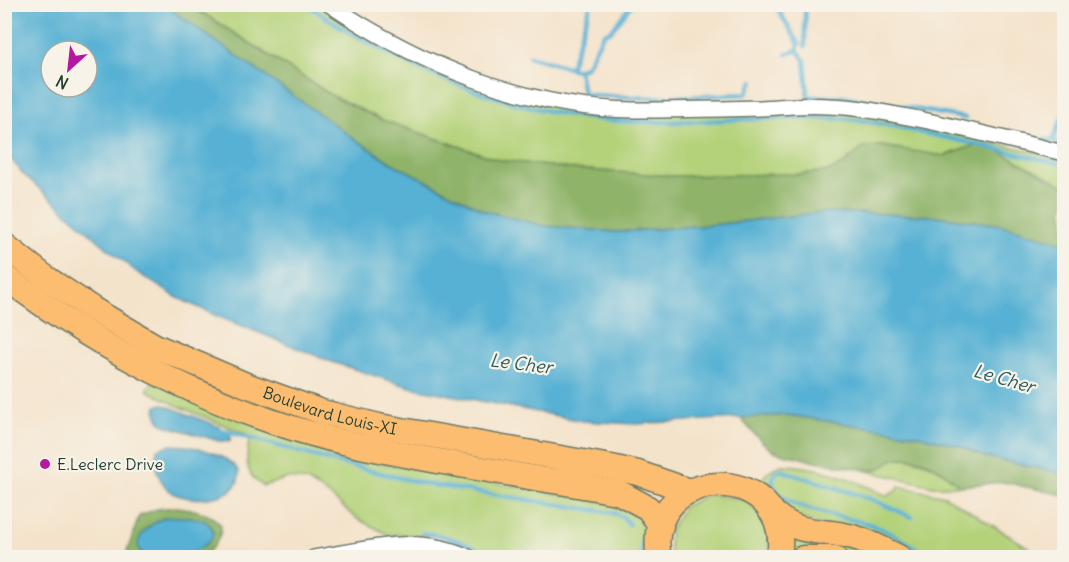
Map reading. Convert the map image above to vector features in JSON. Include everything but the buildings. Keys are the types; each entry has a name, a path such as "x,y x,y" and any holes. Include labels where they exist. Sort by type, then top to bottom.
{"main road":[{"name":"Boulevard Louis-XI","path":"4,245 46,278 155,346 246,385 322,412 379,426 611,467 638,473 690,491"},
{"name":"Boulevard Louis-XI","path":"4,276 83,332 159,374 230,405 291,427 353,444 620,494 648,508 661,526"},
{"path":"659,558 658,543 661,526 672,506 690,491 717,484 744,489 789,525 803,530 854,537 900,558"},
{"path":"770,510 779,532 779,558"},
{"path":"803,558 835,558"}],"street":[{"path":"329,4 388,41 445,68 506,89 555,102 575,106 632,110 829,105 885,112 1065,153"},
{"path":"314,558 408,543 440,546 470,558"}],"green space":[{"path":"173,5 190,5 331,95 382,120 499,160 572,169 673,176 800,174 830,171 842,165 864,147 882,146 944,156 976,145 990,146 1064,186 1064,243 1002,225 936,216 827,212 711,225 617,232 545,226 485,211 390,162 356,140 173,11"},
{"path":"190,5 318,5 393,50 561,108 825,111 861,114 1064,158 1064,186 990,146 976,145 944,156 882,146 864,147 842,165 830,171 800,174 673,176 572,169 499,160 382,120 331,95"},
{"path":"152,382 326,450 372,461 617,504 635,515 642,525 645,557 488,557 442,537 387,534 356,518 328,494 307,481 288,478 264,486 257,482 252,477 248,465 250,436 176,405 147,390"},
{"path":"788,415 914,434 961,446 982,456 1064,474 1064,495 1004,482 960,486 931,464 914,458 895,459 881,468 868,470 790,455 772,450 739,417"},
{"path":"904,458 935,467 960,486 933,486 859,469 878,470 893,459"},
{"path":"781,465 836,474 887,496 896,491 899,486 945,496 1044,557 917,557 903,548 793,517 765,491 761,483 769,471"},
{"path":"708,494 747,500 768,526 770,557 670,558 669,532 683,507"},
{"path":"177,507 206,514 221,525 216,543 210,550 202,555 186,558 125,558 139,516 157,509"},
{"path":"794,538 838,542 883,557 864,557 830,550 793,550"}],"water":[{"name":"Le Cher","path":"4,5 168,5 173,11 356,140 390,162 485,211 545,226 617,232 711,225 827,212 936,216 1002,225 1064,243 1064,474 982,456 961,446 914,434 788,415 635,424 583,421 410,387 332,362 176,297 138,273 24,175 5,152"},
{"path":"162,404 227,431 231,438 229,441 219,441 164,425 156,414 157,406"},
{"path":"171,445 199,448 226,459 239,471 238,481 233,488 215,497 193,498 175,494 165,486 156,468 158,449"},
{"path":"167,517 200,519 210,526 213,531 212,538 206,545 191,552 168,557 145,557 138,545 139,539 148,527"}],"waterway":[{"path":"306,4 385,52 427,72 515,103 560,113 606,120 652,122 798,118 857,120 1064,165"},
{"path":"591,4 570,68 576,70 586,67 604,33 611,31 632,4"},
{"path":"772,4 777,8 799,44 797,50 787,54"},
{"path":"805,4 805,46"},
{"path":"797,50 805,61 808,97 846,97 966,118"},
{"path":"529,56 570,68"},
{"path":"579,70 583,94 604,96 665,97 746,94 753,81"},
{"path":"1064,113 1053,141 1064,144"},
{"path":"1044,139 1053,141"},
{"path":"222,430 335,462 426,484 613,513 623,517 629,524"},
{"path":"912,517 871,499 780,470 775,473 773,485 779,494 792,502 808,509 877,527 930,558"},
{"path":"422,533 459,541 493,558"},
{"path":"641,558 642,540"}],"place":[{"name":"E.Leclerc Drive","path":"45,464"}]}
